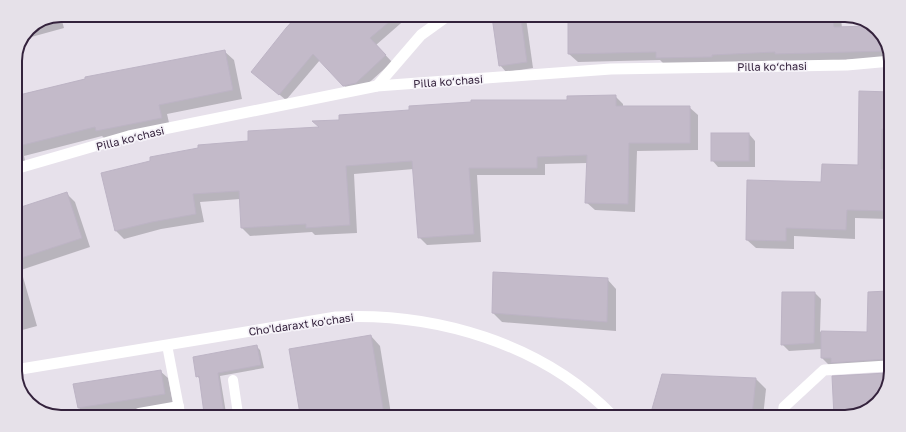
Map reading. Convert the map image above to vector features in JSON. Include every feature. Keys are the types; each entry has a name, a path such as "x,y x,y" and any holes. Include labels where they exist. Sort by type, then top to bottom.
{"street":[{"path":"377,86 421,36 439,22"},
{"name":"Pilla ko‘chasi","path":"22,167 129,136 377,86 611,69 847,64 884,61"},
{"name":"Cho'ldaraxt ko'chasi","path":"22,369 336,317 366,316 404,318 445,325 486,338 526,354 561,374 594,397 607,410"},
{"path":"784,410 784,407 824,370 884,366"}],"lane":[{"path":"168,345 180,410"},
{"path":"233,380 237,410"}],"building":[{"path":"292,22 389,22 370,38 386,55 356,83 343,86 313,54 279,95 251,72"},
{"path":"493,22 522,22 527,62 499,66"},
{"path":"568,22 833,22 834,27 865,27 877,39 883,51 775,54 775,52 712,55 712,57 656,58 656,52 568,54"},
{"path":"225,50 233,90 159,105 162,118 96,131 95,127 22,145 22,94 85,79 85,77"},
{"path":"859,91 884,92 884,129 882,129 881,169 884,169 884,211 847,210 846,230 786,228 786,241 746,240 747,180 821,182 822,164 858,165"},
{"path":"616,95 616,106 690,106 690,143 629,143 628,204 585,203 587,155 537,157 537,168 469,168 474,234 418,238 412,161 346,166 350,225 306,228 306,224 241,228 239,191 193,194 196,214 152,222 115,231 101,173 150,161 150,157 198,148 198,145 248,141 248,131 319,127 312,121 339,120 339,115 409,110 409,106 471,102 471,100 567,100 567,96"},
{"path":"711,133 749,133 749,161 711,161"},
{"path":"67,192 82,238 22,258 22,207"},
{"path":"493,272 608,278 607,322 492,313"},
{"path":"884,291 884,359 831,363 831,358 821,358 821,331 867,332 868,292"},
{"path":"782,292 815,292 814,343 781,345"},
{"path":"371,335 383,410 299,410 289,349"},
{"path":"257,345 261,365 218,373 224,410 204,410 199,376 196,377 193,357"},
{"path":"161,370 165,394 78,408 73,384"},
{"path":"884,373 881,386 874,397 860,407 850,410 834,410 832,376"},
{"path":"662,374 756,378 753,410 652,410"}]}
